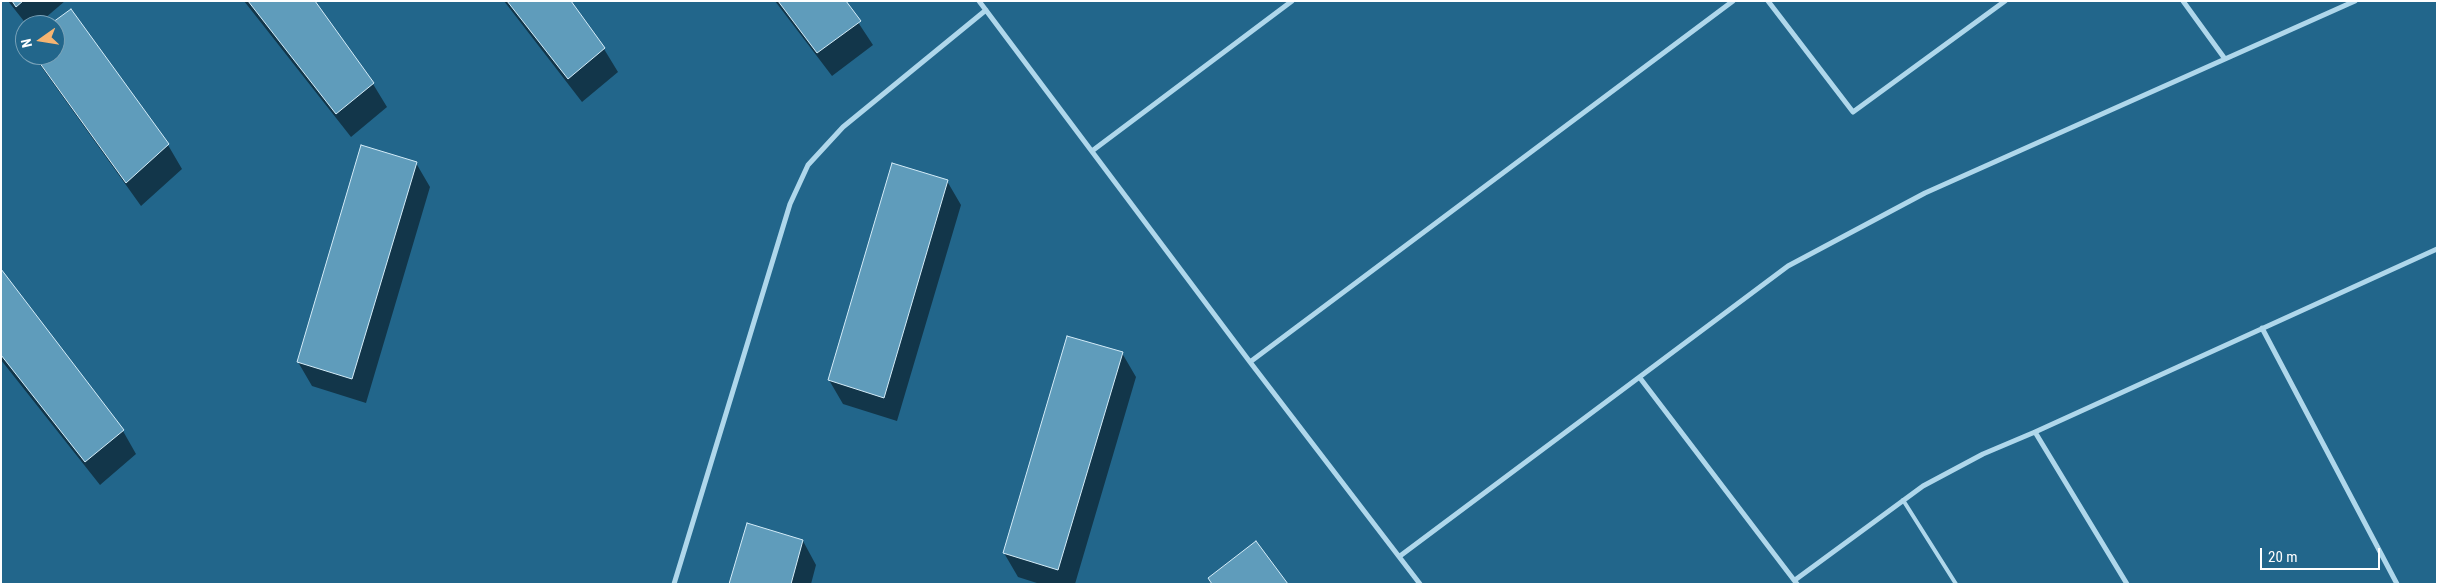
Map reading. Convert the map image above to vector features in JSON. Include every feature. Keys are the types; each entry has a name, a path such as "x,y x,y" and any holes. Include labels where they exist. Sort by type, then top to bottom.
{"street":[{"path":"979,1 1250,362 1420,584"},
{"path":"1092,151 1292,1"},
{"path":"1250,362 1733,1"},
{"path":"1768,1 1853,112 2005,1"},
{"path":"2183,1 2225,59"},
{"path":"1400,556 1788,266 1925,192 2355,1"},
{"path":"674,584 790,204 808,165 843,127 986,10"},
{"path":"1640,378 1796,582 1903,500 1953,469 2437,249"},
{"path":"2262,328 2397,584"},
{"path":"2035,432 2127,584"}],"lane":[{"path":"1903,500 1956,584"}],"building":[{"path":"12,1 23,1 16,7"},
{"path":"248,1 315,1 374,83 336,114"},
{"path":"507,1 571,1 605,48 568,79"},
{"path":"778,1 846,1 861,21 817,53"},
{"path":"71,9 169,144 126,183 41,65 65,65 65,15 63,15"},
{"path":"361,145 417,162 352,379 297,362"},
{"path":"892,163 948,180 884,398 828,380"},
{"path":"1,269 124,430 85,462 1,355"},
{"path":"1067,336 1123,352 1058,570 1003,553"},
{"path":"747,523 803,540 791,584 729,584"},
{"path":"1256,541 1288,584 1212,584 1208,578"}]}
